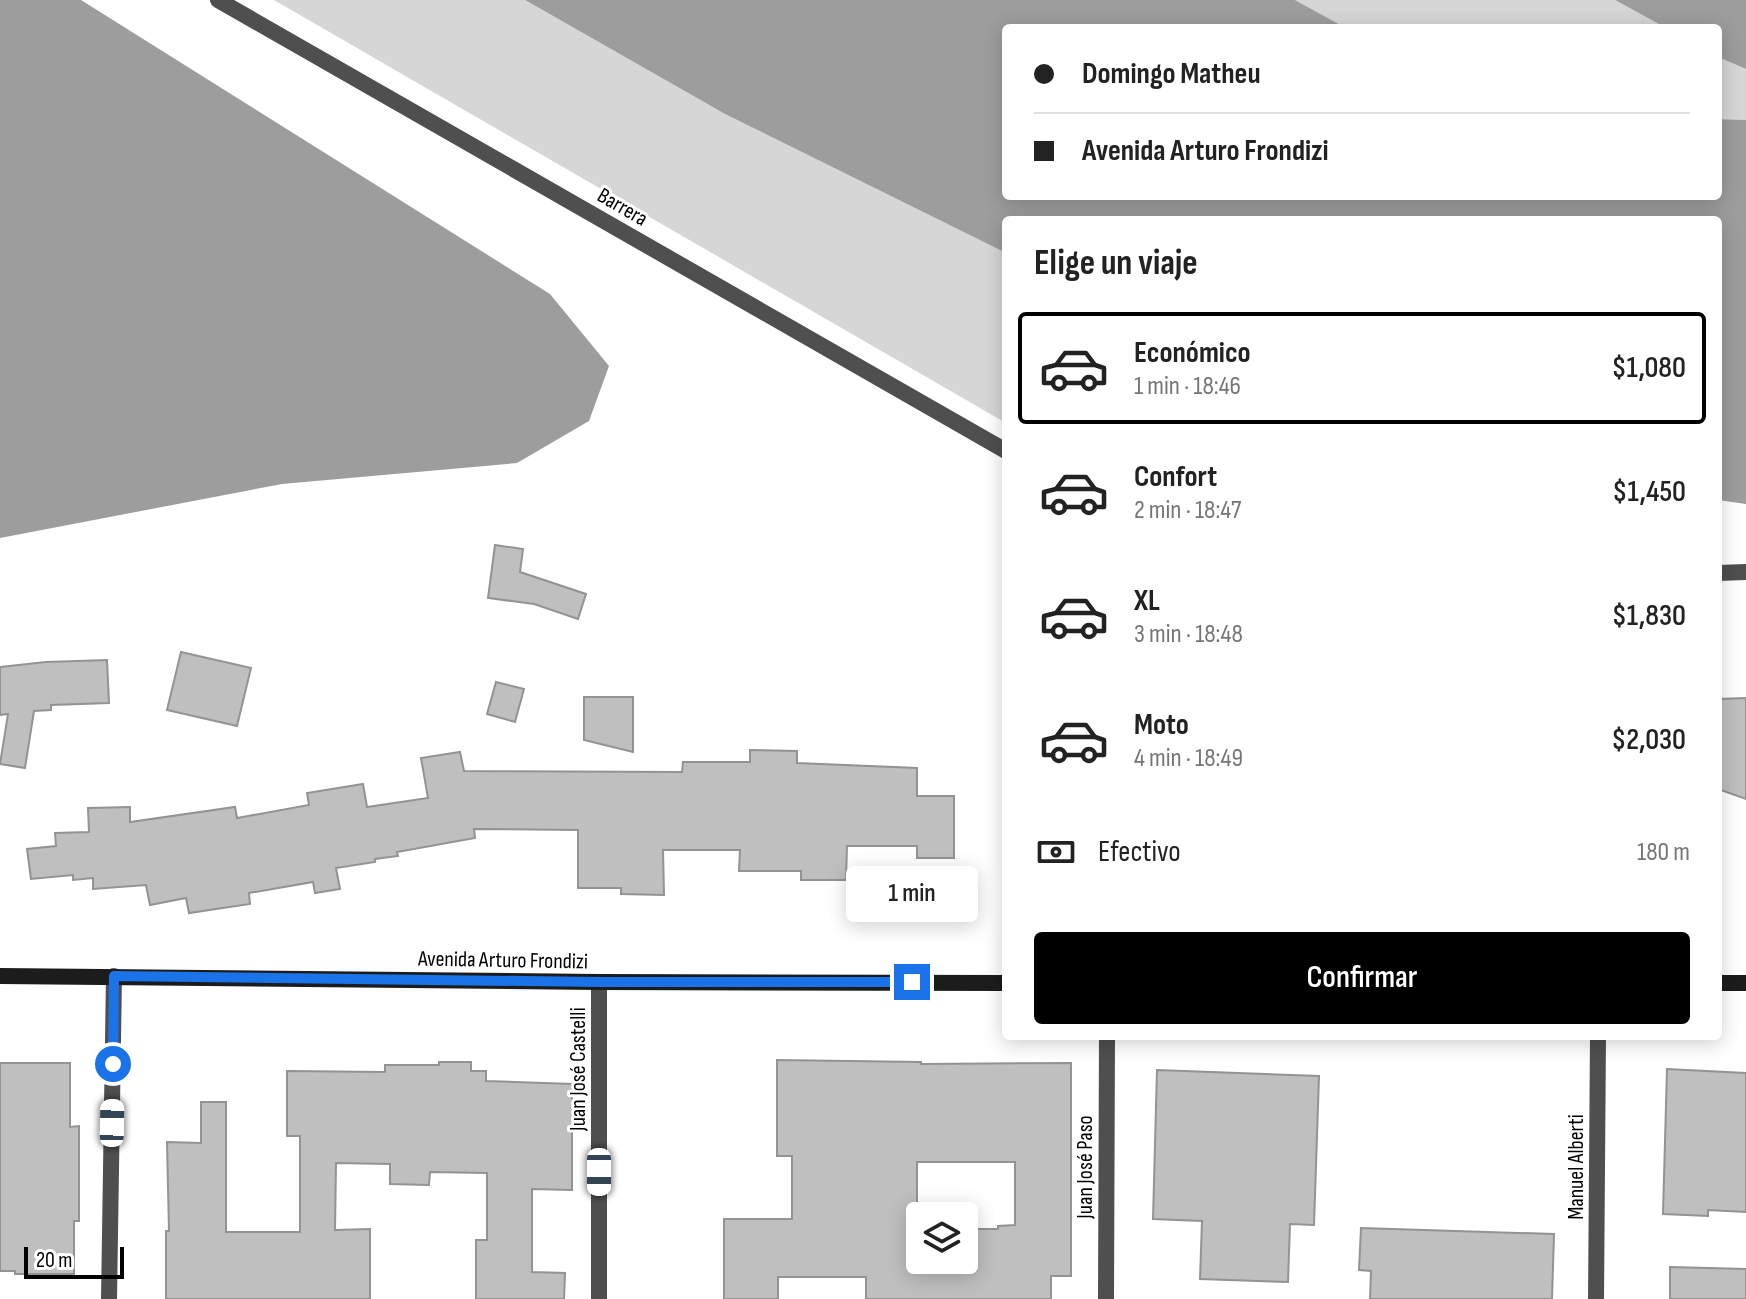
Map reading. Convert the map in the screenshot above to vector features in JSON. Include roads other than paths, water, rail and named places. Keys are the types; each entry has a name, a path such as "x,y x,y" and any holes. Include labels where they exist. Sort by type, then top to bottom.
{"main road":[{"name":"Avenida Arturo Frondizi","path":"0,976 1002,983"},
{"path":"1722,983 1746,983"}],"street":[{"name":"Barrera","path":"218,0 1002,449"},
{"path":"1722,573 1746,572"},
{"path":"109,1299 114,976"},
{"name":"Juan José Castelli","path":"599,982 599,1299"},
{"name":"Juan José Paso","path":"1106,1299 1107,1040"},
{"name":"Manuel Alberti","path":"1596,1299 1598,1040"}]}
